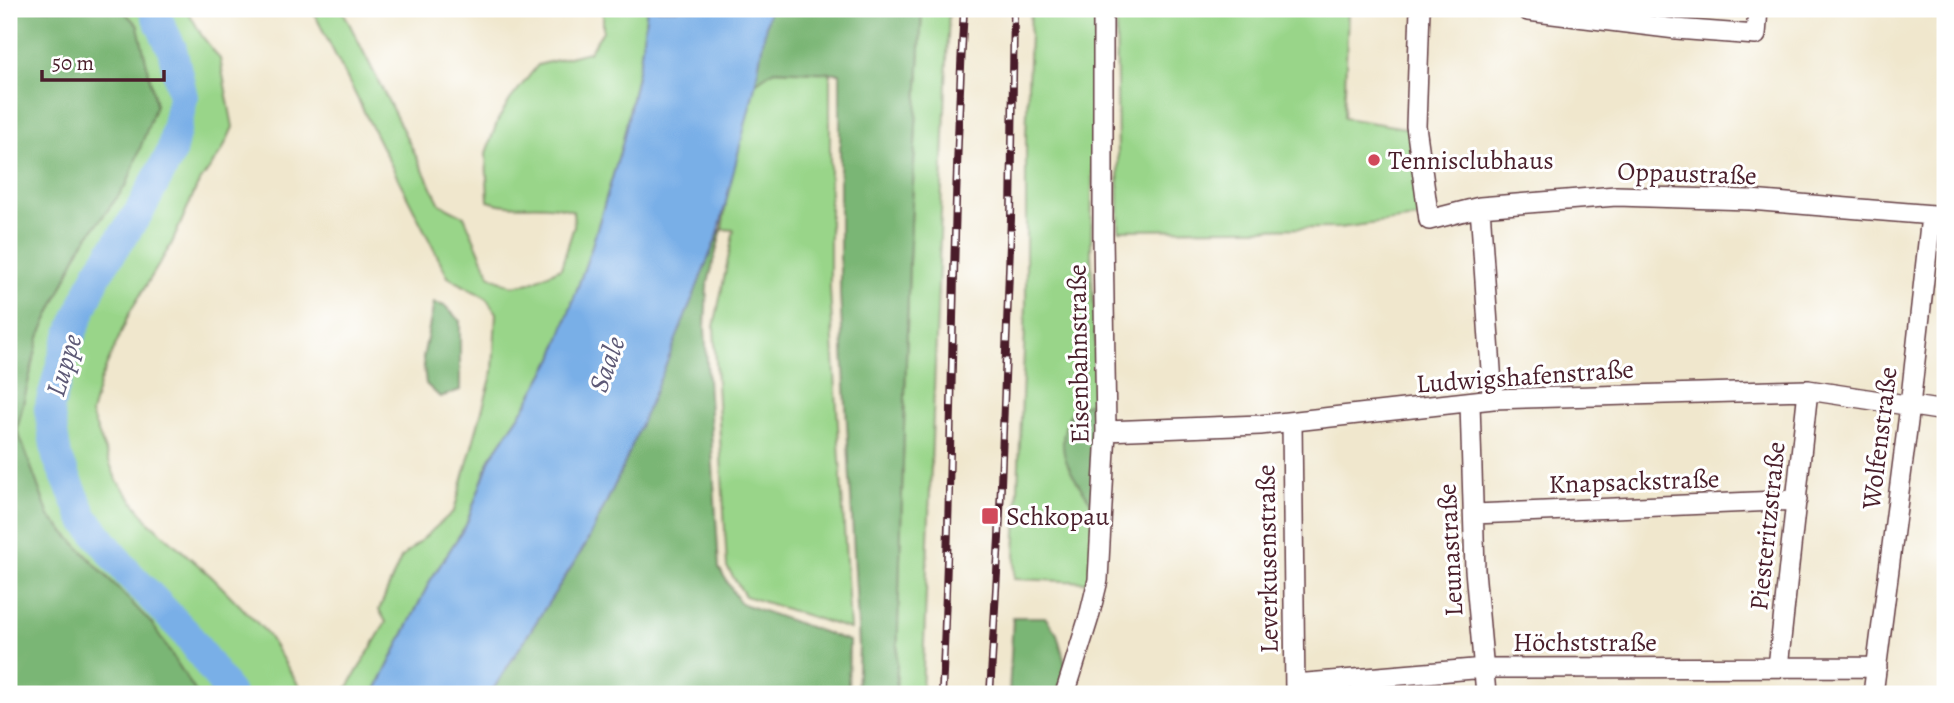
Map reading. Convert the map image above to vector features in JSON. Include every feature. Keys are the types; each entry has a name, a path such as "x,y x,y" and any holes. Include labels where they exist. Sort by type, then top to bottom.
{"street":[{"name":"Eisenbahnstraße","path":"1065,694 1098,580 1106,431 1102,235 1103,9"},
{"name":"Oppaustraße","path":"1420,9 1416,126 1429,220 1480,207 1616,196 1750,200 1938,216"},
{"path":"1528,9 1676,29 1756,35 1758,9"},
{"path":"1480,207 1493,399"},
{"name":"Wolfenstraße","path":"1873,694 1910,406 1938,216"},
{"name":"Ludwigshafenstraße","path":"1106,431 1292,422 1493,399 1808,390 1945,411"},
{"name":"Piesteritzstraße","path":"1778,667 1808,390"},
{"name":"Leunastraße","path":"1469,403 1475,570 1486,694"},
{"name":"Leverkusenstraße","path":"1292,422 1295,689"},
{"name":"Knapsackstraße","path":"1474,514 1797,500"},
{"name":"Höchststraße","path":"1295,689 1485,668 1877,667"}],"green space":[{"path":"9,9 122,9 138,26 156,105 127,184 81,246 39,337 17,429 49,516 152,624 197,694 9,694"},
{"path":"122,9 187,9 202,36 220,59 233,127 222,151 197,186 172,243 130,312 100,381 91,414 116,479 149,522 212,577 266,632 304,694 197,694 152,624 49,516 17,429 39,337 81,246 127,184 138,26"},
{"path":"312,9 342,9 440,204 464,216 490,276 512,286 530,283 561,268 574,226 573,211 552,206 510,205 488,201 486,153 498,120 538,65 589,52 603,31 603,9 647,9 640,61 622,145 591,249 553,358 525,407 490,459 466,525 430,581 374,694 344,694 386,622 379,610 401,558 454,511 493,371 496,313 486,298 448,277"},
{"path":"764,9 922,9 909,263 896,694 857,694 859,646 840,294 840,73 774,70 751,86"},
{"path":"922,9 949,9 922,694 896,694 909,263"},
{"path":"1031,9 1095,9 1091,253 1098,401 1096,510 1089,582 1014,579 1026,305 1026,136"},
{"path":"1116,9 1348,9 1344,118 1412,129 1424,217 1339,228 1119,230"},
{"path":"773,70 830,73 830,289 850,629 745,596 727,567 714,327 734,230 722,229 732,163 751,86"},
{"path":"722,229 707,287 705,328 719,568 740,603 849,641 848,694 490,694 586,544 620,474"},
{"path":"434,303 445,306 460,321 460,390 440,397 426,384 423,358"},
{"path":"1098,401 1096,510 1066,462 1063,438 1073,408"},
{"path":"1013,617 1045,617 1057,634 1066,666 1057,694 1009,694"}],"water":[{"name":"Saale","path":"647,9 769,9 755,86 718,234 620,474 586,544 490,694 374,694 430,581 466,525 490,459 525,407 553,358 591,249 622,145 640,61"}],"waterway":[{"name":"Luppe","path":"153,9 172,49 183,97 171,153 139,212 97,274 66,346 49,409 57,457 84,518 127,572 187,634 230,694"}],"railway":[{"path":"942,694 964,9"},
{"path":"990,694 999,538 1011,218 1014,9"}],"place":[{"name":"Tennisclubhaus","path":"1374,160"},
{"name":"Schkopau","path":"990,516"}]}
